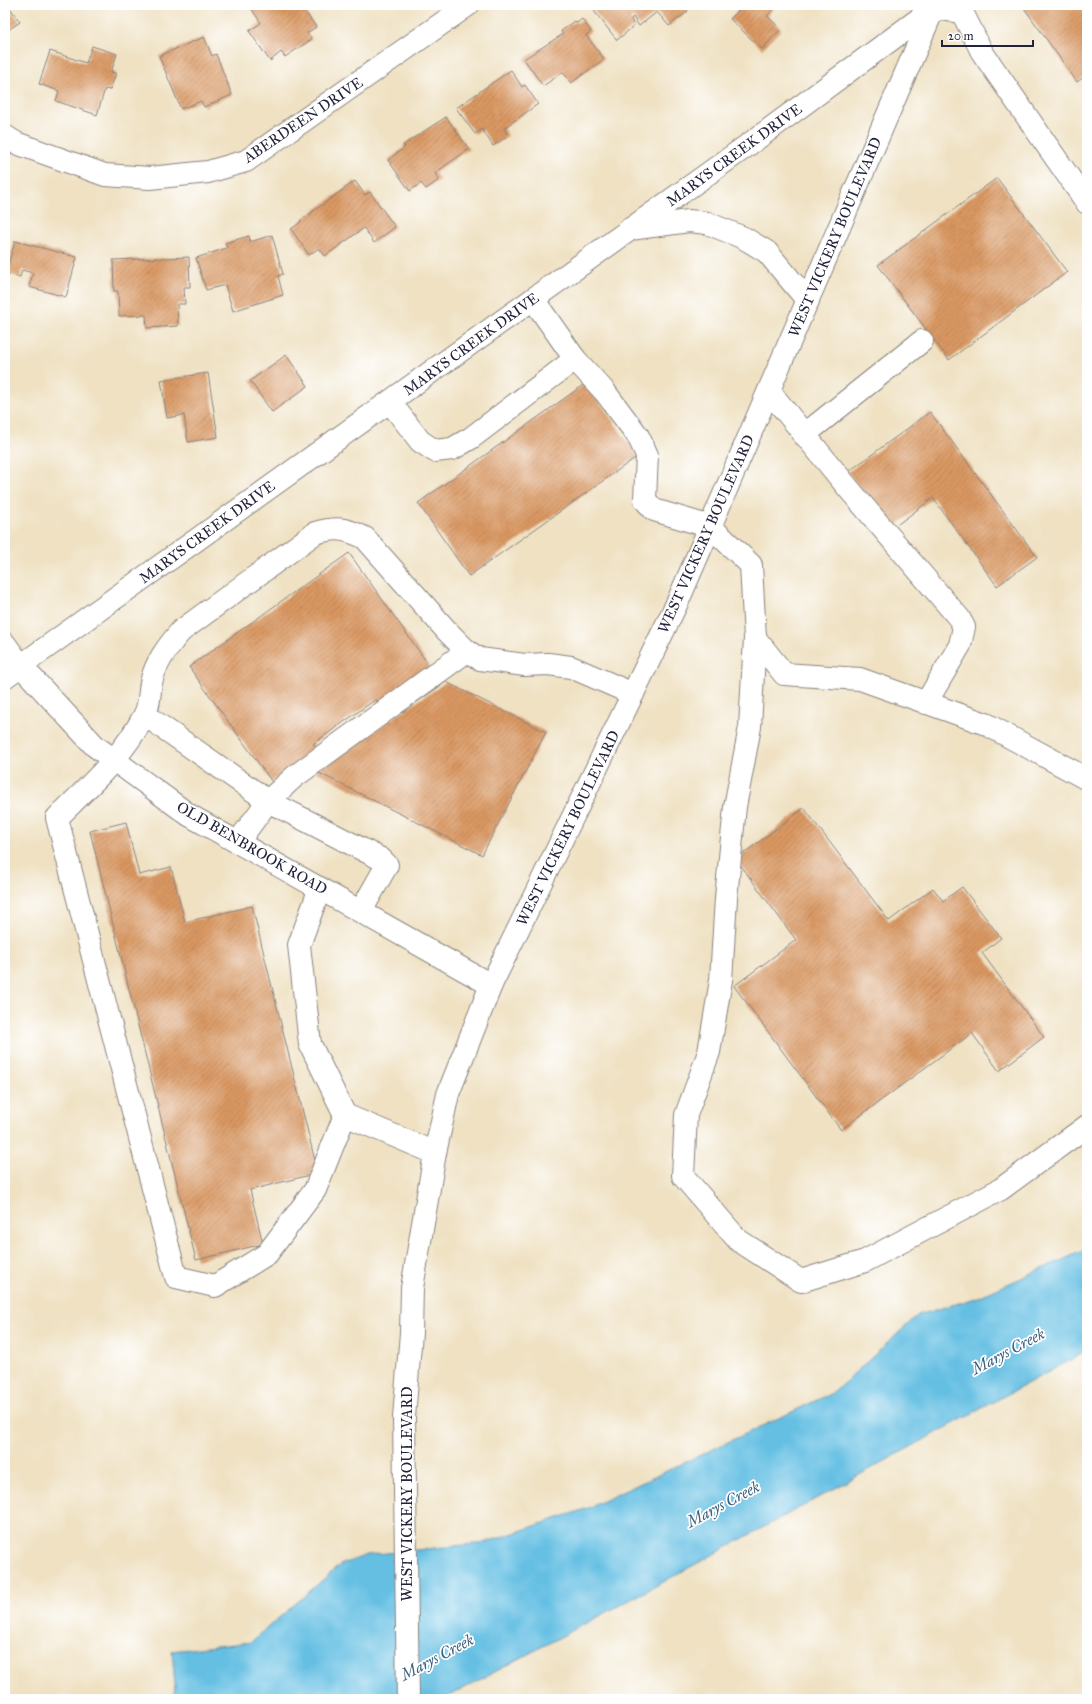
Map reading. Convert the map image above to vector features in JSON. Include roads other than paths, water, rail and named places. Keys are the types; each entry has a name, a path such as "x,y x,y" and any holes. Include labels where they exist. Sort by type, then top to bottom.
{"street":[{"name":"ABERDEEN DRIVE","path":"5,136 16,143 105,175 150,178 208,172 246,161 468,5"},
{"path":"935,6 962,12 982,52 1087,203"},
{"name":"MARYS CREEK DRIVE","path":"13,671 755,140 935,6"},
{"name":"WEST VICKERY BOULEVARD","path":"408,1699 404,1417 411,1333 412,1288 435,1153 448,1094 492,985 678,600 935,6"},
{"path":"630,229 689,221 707,223 744,238 767,252 808,301"},
{"path":"533,299 576,359 605,392 638,436 647,455 645,500 654,510 710,527 751,565 756,638 750,727 736,807 727,891 721,980 709,1052 686,1116 682,1176 738,1240 801,1281 865,1260 1000,1189 1087,1126"},
{"path":"804,435 922,341"},
{"path":"390,402 420,441 435,452 452,449 472,438 576,359"},
{"path":"769,391 804,435 960,618 964,628 960,645 926,703"},
{"path":"345,1115 315,1190 267,1254 215,1286 176,1277 57,818 115,760 145,715 150,700 151,683 156,666 168,646 181,631 315,533 334,528 349,530 365,538 447,631 467,651 480,659 525,665 548,664 571,667 633,694"},
{"path":"756,638 784,674 860,679 986,724 1087,779"},
{"name":"OLD BENBROOK ROAD","path":"5,644 13,671 95,746 189,815 492,985"},
{"path":"238,842 268,801 294,777 467,651"},
{"path":"145,715 268,801 381,859 387,865 361,912"},
{"path":"320,888 299,945 310,1044 345,1115 435,1153"}],"water":[{"name":"Marys Creek","path":"1087,1249 1087,1351 641,1594 444,1699 173,1699 175,1685 172,1651 251,1642 340,1565 367,1555 484,1543 588,1508 834,1392 918,1315 976,1298"}]}
